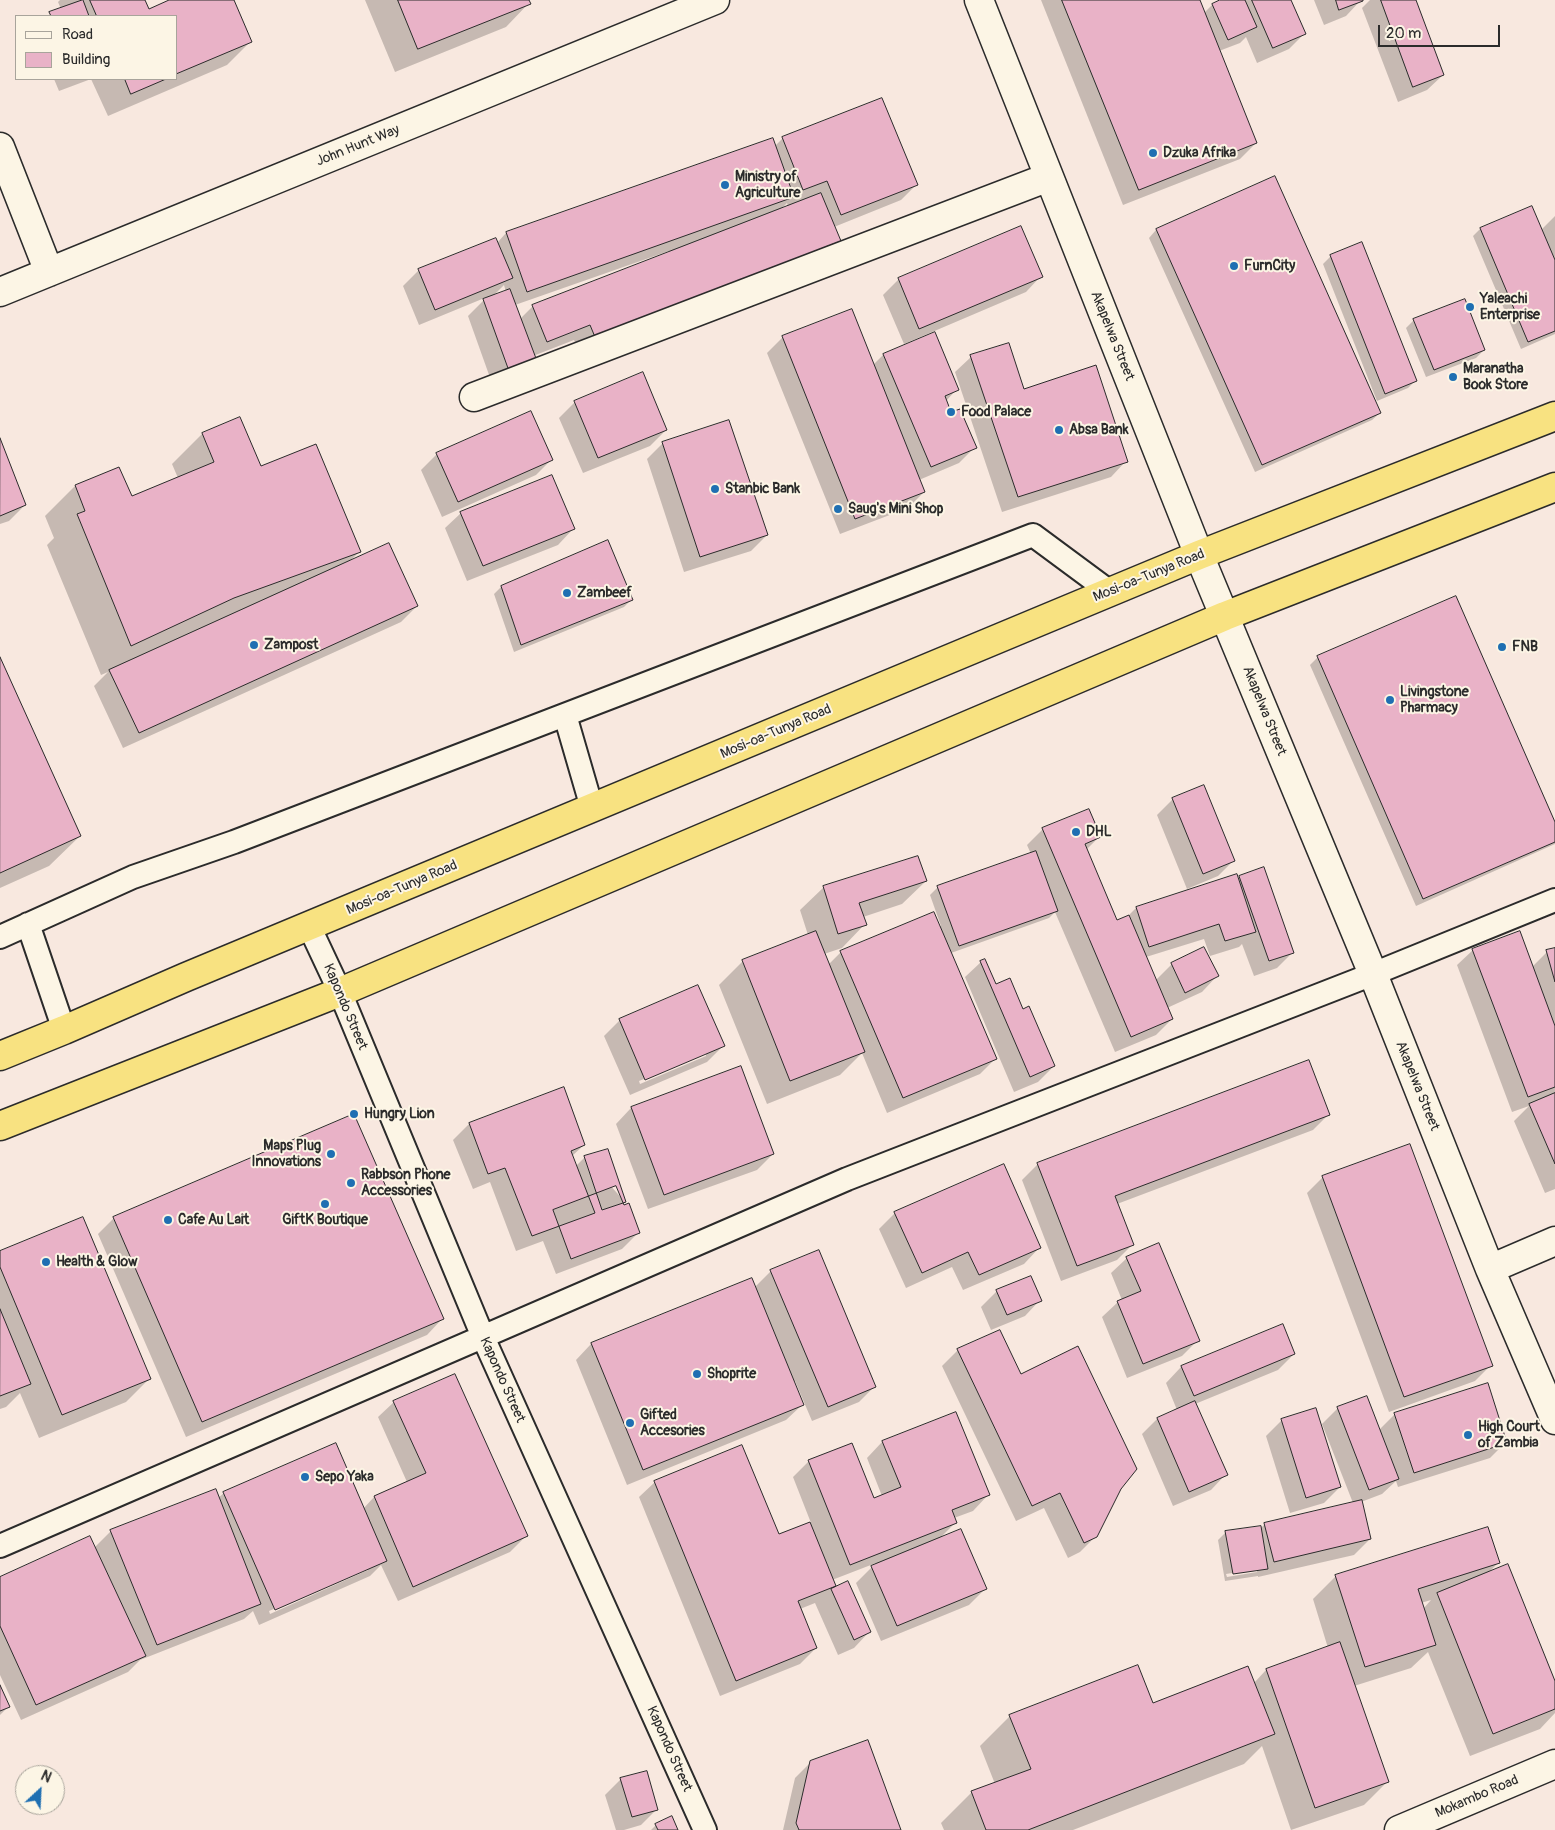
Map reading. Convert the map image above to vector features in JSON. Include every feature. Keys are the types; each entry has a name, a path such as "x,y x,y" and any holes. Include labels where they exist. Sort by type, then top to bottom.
{"highway":[{"name":"Mosi-oa-Tunya Road","path":"0,1056 1199,555 1555,416"},
{"path":"0,1126 340,992 1225,616 1555,487"}],"street":[{"name":"John Hunt Way","path":"0,292 715,0"},
{"name":"Akapelwa Street","path":"979,0 1199,555 1373,974 1490,1269 1555,1420"},
{"path":"0,147 49,272"},
{"path":"474,398 1049,177"},
{"path":"1490,1269 1555,1241"},
{"name":"Mokambo Road","path":"1399,1830 1555,1764"}],"lane":[{"path":"0,937 133,877 234,842 1033,535 1110,592"},
{"path":"565,715 592,808"},
{"path":"0,1546 847,1179 1373,974 1555,900"},
{"path":"28,924 64,1030"},
{"name":"Kapondo Street","path":"309,926 340,992 483,1337 705,1830"}],"building":[{"path":"83,0 89,15 50,15 49,12"},
{"path":"90,0 145,0 149,9 169,0 234,0 252,42 178,73 178,15 97,15"},
{"path":"398,0 529,0 531,4 418,49"},
{"path":"1062,0 1200,0 1257,143 1139,190"},
{"path":"1220,0 1245,0 1257,27 1228,40 1212,4"},
{"path":"1252,0 1291,0 1306,34 1273,48"},
{"path":"1336,0 1363,0 1363,1 1339,10"},
{"path":"1381,0 1416,0 1444,75 1413,87"},
{"path":"125,80 164,80 131,94"},
{"path":"882,98 918,185 841,215 827,181 803,190 782,137"},
{"path":"773,138 794,197 527,292 506,232"},
{"path":"1275,176 1381,413 1262,465 1156,229"},
{"path":"821,193 841,241 595,337 590,325 547,342 532,305"},
{"path":"1532,206 1555,260 1555,331 1528,342 1480,228"},
{"path":"1021,226 1043,277 919,329 898,278"},
{"path":"496,238 513,278 435,310 418,269"},
{"path":"1362,242 1417,381 1385,394 1330,255"},
{"path":"510,289 537,361 509,371 483,299"},
{"path":"1465,299 1485,350 1434,370 1413,319"},
{"path":"852,309 925,492 855,519 782,336"},
{"path":"935,332 959,390 945,396 951,412 960,409 977,448 931,467 883,354"},
{"path":"1009,343 1024,389 1096,365 1128,462 1018,497 970,355"},
{"path":"643,372 667,430 598,458 574,401"},
{"path":"531,411 553,460 458,502 436,453"},
{"path":"240,417 261,466 316,444 361,552 234,598 131,646 77,514 85,511 75,485 119,467 132,496 214,462 202,433"},
{"name":"Stanbic Bank","path":"729,420 768,535 700,557 662,442"},
{"path":"0,438 26,505 0,516"},
{"path":"552,475 575,529 483,566 460,512"},
{"name":"Zambeef","path":"608,540 633,600 521,645 501,586"},
{"path":"389,543 418,606 139,733 109,670"},
{"path":"1456,596 1555,822 1555,842 1423,899 1317,656"},
{"path":"0,657 81,836 0,873"},
{"path":"1204,785 1235,861 1203,874 1172,798"},
{"path":"1089,809 1101,837 1085,844 1117,920 1129,915 1173,1019 1131,1037 1042,828"},
{"path":"1036,851 1058,911 959,946 937,886"},
{"path":"918,856 927,881 859,903 867,925 838,934 823,886"},
{"path":"1264,867 1294,953 1269,961 1239,876"},
{"path":"1237,874 1256,932 1225,941 1219,924 1149,947 1136,907"},
{"path":"934,912 997,1059 903,1098 840,951"},
{"path":"816,931 865,1052 790,1081 742,960"},
{"path":"1520,931 1555,1026 1555,1087 1528,1097 1472,949"},
{"path":"1204,947 1219,976 1185,993 1171,963"},
{"path":"1555,948 1555,982 1546,950"},
{"path":"985,959 996,984 1010,978 1023,1009 1029,1006 1055,1066 1030,1077 980,961"},
{"path":"698,985 725,1046 645,1080 619,1019"},
{"path":"1309,1060 1330,1115 1115,1196 1134,1245 1077,1266 1037,1163"},
{"path":"741,1066 774,1154 664,1195 631,1107"},
{"path":"564,1087 585,1145 571,1151 595,1213 532,1236 505,1168 488,1174 469,1123"},
{"path":"1555,1093 1555,1164 1529,1104"},
{"path":"354,1114 444,1319 202,1422 113,1217"},
{"path":"1410,1144 1493,1366 1404,1397 1322,1176"},
{"path":"608,1149 626,1202 602,1210 584,1156"},
{"path":"1004,1164 1041,1248 979,1275 968,1252 922,1273 894,1212"},
{"path":"616,1186 624,1205 629,1203 640,1233 571,1259 553,1210"},
{"path":"83,1217 151,1379 62,1415 0,1267 0,1251"},
{"path":"1159,1243 1200,1341 1143,1364 1117,1301 1141,1291 1126,1257"},
{"path":"819,1250 876,1387 828,1407 770,1270"},
{"path":"1031,1276 1042,1301 1007,1315 996,1290"},
{"name":"Shoprite","path":"752,1278 804,1405 643,1470 591,1343"},
{"path":"0,1309 31,1384 0,1396"},
{"path":"1283,1324 1295,1354 1194,1396 1181,1366"},
{"path":"1000,1330 1021,1374 1078,1346 1137,1469 1121,1489 1097,1537 1084,1543 1060,1493 1032,1506 957,1349"},
{"path":"455,1374 528,1536 413,1587 374,1496 426,1473 393,1401"},
{"path":"1488,1383 1507,1443 1414,1473 1394,1413"},
{"path":"1367,1396 1399,1479 1369,1490 1337,1407"},
{"path":"1195,1401 1228,1475 1189,1492 1157,1418"},
{"path":"1316,1408 1341,1487 1306,1498 1281,1419"},
{"path":"956,1412 990,1495 952,1510 957,1523 850,1565 808,1460 852,1443 874,1498 901,1487 882,1441"},
{"path":"336,1443 387,1561 275,1610 223,1492"},
{"path":"742,1445 779,1534 810,1522 836,1586 798,1601 817,1648 736,1681 654,1481"},
{"path":"216,1489 261,1604 157,1645 110,1530"},
{"path":"1362,1500 1371,1539 1274,1562 1264,1523"},
{"path":"1261,1526 1268,1569 1233,1574 1225,1531"},
{"path":"1488,1527 1500,1563 1418,1589 1436,1645 1365,1667 1335,1575"},
{"path":"961,1529 987,1589 897,1626 871,1566"},
{"path":"90,1536 146,1656 36,1705 0,1626 0,1577"},
{"path":"1508,1564 1555,1681 1555,1709 1493,1734 1437,1593"},
{"path":"848,1581 871,1632 854,1640 831,1589"},
{"path":"1340,1642 1389,1782 1315,1808 1266,1669"},
{"path":"1138,1665 1153,1703 1248,1666 1275,1734 1028,1830 986,1830 971,1791 1031,1769 1009,1715"},
{"path":"0,1685 10,1707 0,1711"},
{"path":"868,1740 901,1830 799,1830 796,1823 810,1761"},
{"path":"647,1771 658,1810 632,1817 620,1778"},
{"path":"672,1816 678,1830 658,1830 655,1824"}],"place":[{"name":"Dzuka Afrika","path":"1153,153"},
{"name":"Ministry of Agriculture","path":"725,185"},
{"name":"FurnCity","path":"1234,266"},
{"name":"Yaleachi Enterprise","path":"1470,307"},
{"name":"Maranatha Book Store","path":"1453,377"},
{"name":"Food Palace","path":"951,412"},
{"name":"Absa Bank","path":"1059,430"},
{"name":"Stanbic Bank","path":"715,489"},
{"name":"Saug's Mini Shop","path":"838,509"},
{"name":"Zambeef","path":"567,593"},
{"name":"Zampost","path":"254,645"},
{"name":"FNB","path":"1502,647"},
{"name":"Livingstone Pharmacy","path":"1390,700"},
{"name":"DHL","path":"1076,832"},
{"name":"Hungry Lion","path":"354,1114"},
{"name":"Maps Plug Innovations","path":"331,1154"},
{"name":"Rabbson Phone Accessories","path":"351,1183"},
{"name":"GiftK Boutique","path":"325,1204"},
{"name":"Cafe Au Lait","path":"168,1220"},
{"name":"Health & Glow","path":"46,1262"},
{"name":"Shoprite","path":"697,1374"},
{"name":"Gifted Accesories","path":"630,1423"},
{"name":"High Court of Zambia","path":"1468,1435"},
{"name":"Sepo Yaka","path":"305,1477"}]}
